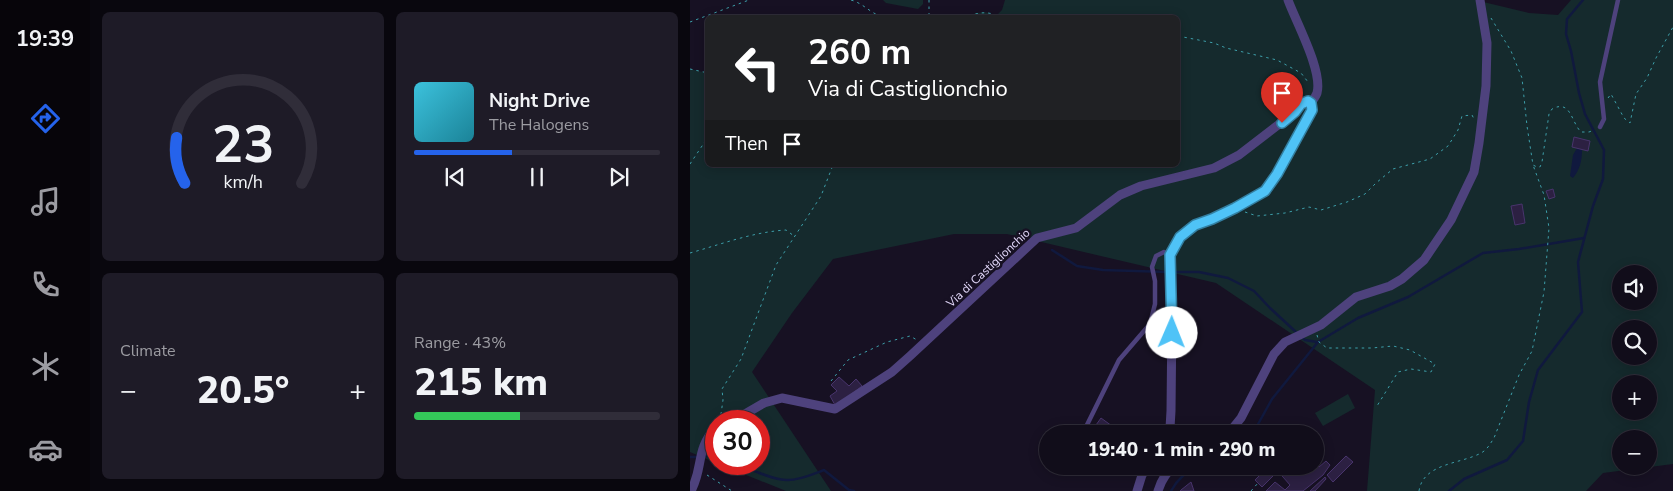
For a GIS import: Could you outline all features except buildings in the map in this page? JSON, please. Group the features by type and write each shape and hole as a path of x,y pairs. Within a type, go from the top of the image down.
{"street":[{"path":"1169,425 1172,314 1170,255 1180,237 1195,225 1235,208 1265,191 1277,174 1312,110 1311,103 1317,92 1316,70 1288,0"},
{"path":"1235,425 1241,418 1274,354 1285,342 1320,325 1356,297 1390,286 1402,278 1424,260 1451,220 1474,172 1486,86 1487,43 1480,0"},
{"name":"Via di Castiglionchio","path":"752,410 764,403 782,398 836,408 892,372 1037,238 1076,228 1120,195 1141,186 1214,168 1239,155 1295,112 1301,104 1308,101 1311,103"},
{"path":"692,491 697,480 702,448 705,441"},
{"path":"1137,491 1142,475"},
{"path":"1158,491 1160,482 1166,475"}],"lane":[{"path":"1600,127 1604,119 1600,82 1618,0"},
{"path":"1087,425 1119,360 1150,324 1155,304 1152,267 1156,256 1164,252 1170,255"}],"path":[{"path":"709,15 749,0"},
{"path":"851,0 875,15"},
{"path":"929,0 930,15"},
{"path":"970,15 986,12 994,15"},
{"path":"1419,491 1424,480 1431,472 1480,454 1488,448 1494,438 1519,375 1532,351 1544,292 1549,228 1544,195 1533,165 1522,78 1510,51 1490,15"},
{"path":"690,22 705,16"},
{"path":"1602,107 1611,94 1624,118 1630,123 1636,94 1647,78 1673,27"},
{"path":"1180,36 1214,43 1226,48 1277,60 1301,73 1317,92"},
{"path":"690,69 705,72"},
{"path":"1533,165 1540,167 1542,162 1549,114 1552,109 1563,106 1568,110 1581,132 1592,132"},
{"path":"1235,208 1257,216 1286,214 1309,207 1321,210 1347,202 1365,194 1393,169 1430,159 1448,146 1458,130 1462,116 1472,115 1475,121"},
{"path":"690,164 705,142"},
{"path":"722,410 722,389 741,359 776,265 821,196 832,167"},
{"path":"690,253 767,231 786,230 795,237"},
{"path":"1320,325 1317,334 1319,342 1327,348 1393,346 1410,350 1435,364 1431,372 1411,369 1398,372 1377,406"},
{"path":"831,381 848,360 887,342 910,336 924,344"},
{"path":"698,468 714,481 732,491"},
{"path":"1251,491 1258,483"}],"green space":[{"path":"883,0 923,0 923,4 918,9 886,3"},
{"path":"1005,0 1475,0 1529,13 1558,15 1571,0 1673,0 1673,464 1657,466 1657,430 1612,430 1612,472 1603,473 1586,491 1367,491 1375,390 1216,283 1007,234 954,234 833,259 792,313 752,372 831,491 786,491 746,475 770,475 770,410 705,410 705,458 690,452 690,69 705,73 705,167 1180,167 1180,15 997,15 1002,10"},
{"path":"984,12 992,15 970,15"},
{"path":"1348,394 1355,408 1324,425 1315,413"}],"water":[{"path":"1577,148 1582,150 1582,158 1573,178 1570,176 1573,155"}],"waterway":[{"path":"1449,491 1464,479 1507,460 1523,441 1529,402 1538,370 1582,312 1578,262 1593,206 1603,179 1604,150 1585,114 1566,34 1567,19 1583,0"},
{"path":"1258,425 1272,399 1318,342 1358,318 1408,297 1483,253 1584,238"},
{"path":"1052,250 1077,266 1103,270 1168,272"},
{"path":"1174,272 1199,272 1228,278 1254,291 1297,333"},
{"path":"1301,337 1305,340 1317,342"},
{"path":"690,457 698,457"},
{"path":"766,475 791,480 824,470 849,490 854,491"},
{"path":"1171,491 1184,475"}],"route":[{"path":"1172,333 1170,255 1180,237 1195,225 1235,208 1265,191 1277,174 1312,110 1311,103 1308,101 1301,104 1282,123"}]}
